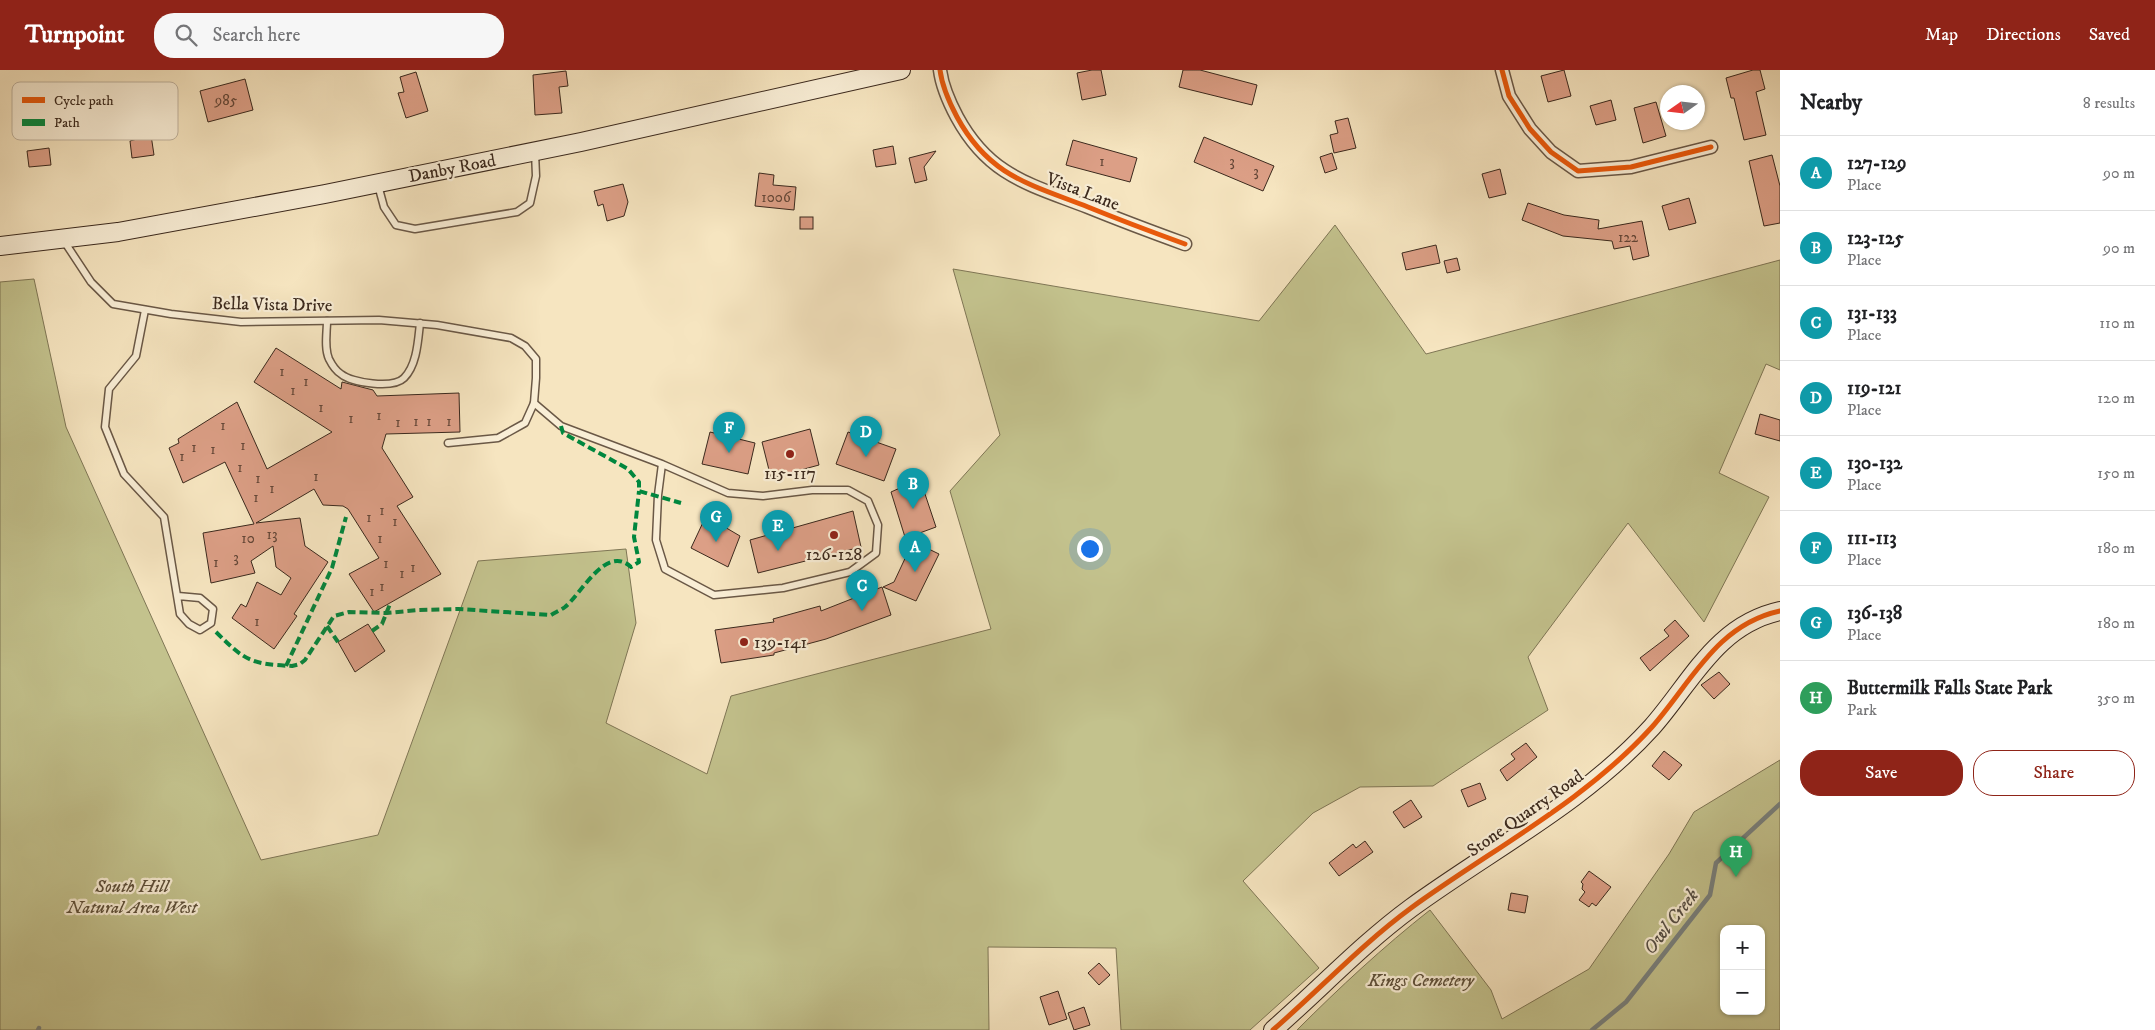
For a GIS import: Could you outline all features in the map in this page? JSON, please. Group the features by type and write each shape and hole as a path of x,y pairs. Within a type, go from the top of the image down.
{"main road":[{"name":"Danby Road","path":"0,246 118,232 377,184 535,152 900,70"},
{"name":"Stone Quarry Road","path":"1273,1030 1331,976 1410,909 1596,781 1627,754 1653,725 1691,674 1723,641 1750,621 1780,611"}],"street":[{"name":"Vista Lane","path":"940,70 950,105 962,125 983,154 1004,172 1030,186 1185,244"},
{"path":"1502,70 1509,96 1530,129 1551,152 1578,171 1631,167 1710,147"}],"lane":[{"path":"377,184 384,207 396,225 415,229 517,212 530,203 536,176 535,152"},
{"name":"Bella Vista Drive","path":"63,240 91,282 112,304 144,310 241,322 379,320 420,323 511,338 525,346 536,360 534,403"},
{"path":"144,310 136,356 109,390 104,427 124,474 164,517 180,614 189,624 200,630 211,623 213,609 200,598 178,596"},
{"path":"327,321 328,358 334,367 348,378 384,385 397,384 404,378 411,367 420,323"},
{"path":"448,443 498,438 525,423 534,403 562,426 662,464 728,493 763,496 812,490 848,490 868,501 878,526 876,552 850,572 783,588 714,595 665,569 656,540 658,495 662,464"}],"green space":[{"name":"South Hill Natural Area West","path":"1335,225 1426,354 1780,260 1780,370 1766,364 1719,473 1769,497 1704,622 1628,523 1528,657 1548,710 1433,786 1360,787 1313,813 1243,881 1319,968 1250,1030 1121,1030 1116,948 988,947 989,1030 0,1030 0,282 34,279 66,427 261,860 378,835 478,561 626,549 636,623 606,723 707,774 731,696 991,629 950,491 1000,435 953,269 1259,321"},
{"name":"Kings Cemetery","path":"1780,760 1780,1030 1297,1030 1395,938 1430,910 1491,990 1502,1019 1589,969 1669,854 1694,812"}],"building":[{"path":"1101,70 1106,95 1082,100 1077,73"},
{"path":"1183,70 1200,70 1257,85 1252,105 1179,87"},
{"path":"1564,70 1571,96 1548,102 1541,76"},
{"path":"1753,70 1760,70 1765,89 1756,92 1766,135 1744,140 1734,98 1731,98 1726,78"},
{"path":"566,71 568,86 559,87 562,113 535,115 533,75"},
{"path":"416,72 428,111 406,118 398,93 404,92 400,77"},
{"path":"245,79 253,110 208,122 200,91"},
{"path":"1611,100 1616,120 1596,125 1590,106"},
{"path":"1656,102 1660,116 1660,130 1664,130 1666,136 1643,143 1634,108"},
{"path":"1348,118 1356,148 1334,153 1330,135 1338,133 1335,121"},
{"path":"1204,137 1274,166 1263,191 1194,162"},
{"path":"152,140 154,155 132,158 130,141"},
{"path":"1073,140 1137,158 1130,182 1066,165"},
{"path":"893,146 896,164 876,167 873,150"},
{"path":"49,148 51,165 29,167 27,151"},
{"path":"936,151 924,167 927,180 915,183 909,158"},
{"path":"1332,153 1337,169 1325,173 1320,157"},
{"path":"1772,155 1780,186 1780,223 1764,226 1749,161"},
{"path":"1500,169 1506,194 1489,198 1482,174"},
{"path":"759,173 774,175 773,185 796,187 794,210 755,206"},
{"path":"623,184 628,202 624,216 607,221 603,204 598,206 594,191"},
{"path":"1689,198 1696,223 1669,230 1662,206"},
{"path":"1528,203 1564,215 1599,220 1598,229 1642,221 1649,256 1633,260 1630,246 1614,249 1612,241 1563,236 1522,220"},
{"path":"800,217 813,217 813,229 800,229"},
{"path":"1436,245 1440,263 1406,270 1402,253"},
{"path":"1457,258 1460,270 1447,273 1444,261"},
{"path":"276,348 341,389 342,382 373,390 377,396 459,393 460,432 386,434 382,448 413,497 397,506 441,574 374,612 349,574 379,558 348,509 343,506 323,505 314,489 256,523 300,518 305,546 328,562 294,614 297,616 274,649 232,618 241,604 246,607 257,582 281,595 291,578 276,567 273,546 251,561 255,573 211,583 203,533 254,524 225,462 183,483 169,448 179,443 178,439 237,402 267,469 332,432 254,382"},
{"path":"1760,414 1780,420 1780,441 1755,434"},
{"name":"115-117","path":"810,429 819,465 771,478 762,442"},
{"path":"710,432 755,443 748,474 702,464"},
{"path":"848,432 896,449 884,481 836,464"},
{"path":"920,479 936,527 906,538 939,554 916,601 883,587 894,582 909,550 891,492"},
{"path":"853,511 861,547 758,573 750,540"},
{"path":"706,516 740,536 728,567 691,548"},
{"path":"882,587 891,615 826,639 774,653 774,655 721,663 715,630 774,622 773,619 820,606 821,611"},
{"path":"1675,620 1689,636 1650,671 1640,658 1669,636 1664,630"},
{"path":"368,624 385,651 355,672 338,642"},
{"path":"1719,672 1730,684 1714,699 1701,685"},
{"path":"1526,743 1537,757 1507,781 1500,770 1515,759 1511,754"},
{"path":"1664,751 1682,765 1669,780 1652,766"},
{"path":"1480,783 1486,799 1468,807 1461,790"},
{"path":"1411,800 1422,817 1404,828 1393,812"},
{"path":"1365,841 1373,852 1339,876 1329,863 1353,844 1356,848"},
{"path":"1589,871 1611,887 1596,906 1592,903 1589,907 1579,900 1585,892 1582,889 1583,884 1581,882"},
{"path":"1511,893 1528,896 1525,913 1508,910"},
{"path":"1099,963 1110,975 1099,985 1088,973"},
{"path":"1058,991 1067,1019 1049,1025 1040,997"},
{"path":"1084,1007 1090,1025 1074,1030 1068,1013"}],"waterway":[{"name":"Owl Creek","path":"1592,1030 1626,1002 1710,895 1716,863 1780,804"}],"marked path":[{"path":"561,426 563,433 628,469 639,482 639,491 681,503"},
{"path":"216,632 234,649 250,659 267,664 292,666 300,664 305,660 334,616 349,612 387,613 458,609 551,615 565,607 595,573 604,566 613,562 622,562 631,567 639,562 634,537 639,491"},
{"path":"286,666 332,568 346,517"},
{"path":"372,631 382,624 390,604"},
{"path":"327,626 338,642"}],"cycle path":[{"path":"940,70 942,82 951,106 969,137 983,153 1012,176 1047,192 1185,244"},
{"path":"1502,70 1509,96 1530,129 1551,152 1578,171 1631,167 1711,147"},
{"path":"1273,1030 1358,952 1411,908 1536,824 1597,779 1652,727 1722,642 1738,629 1758,618 1780,611"}],"place":[{"name":"111-113","path":"729,453"},
{"name":"115-117","path":"790,454"},
{"name":"119-121","path":"866,457"},
{"name":"123-125","path":"913,509"},
{"name":"126-128","path":"834,535"},
{"name":"136-138","path":"716,542"},
{"name":"130-132","path":"778,551"},
{"name":"127-129","path":"915,572"},
{"name":"131-133","path":"862,611"},
{"name":"139-141","path":"744,642"},
{"name":"Buttermilk Falls State Park","path":"1736,877"}]}
